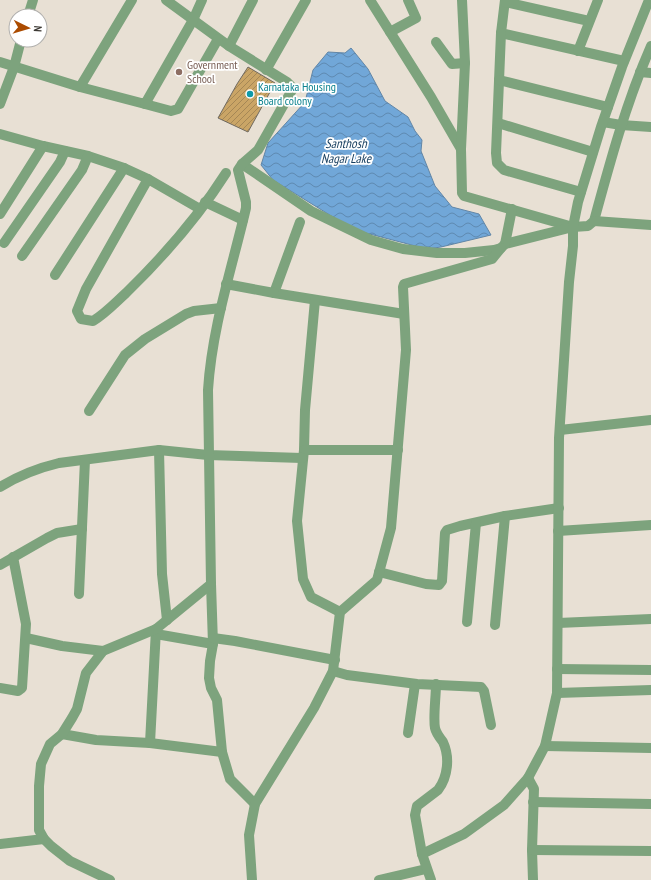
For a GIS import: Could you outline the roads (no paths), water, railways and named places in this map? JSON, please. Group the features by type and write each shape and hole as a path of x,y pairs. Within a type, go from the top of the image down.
{"street":[{"path":"80,87 132,0"},
{"path":"166,0 218,40 287,82 291,86 292,90 258,150 242,164 238,170 246,202 243,220 226,284 210,362 208,390 208,455 213,641 209,678 211,688 217,700 222,752 230,779 255,804"},
{"path":"145,104 202,0"},
{"path":"229,46 254,0"},
{"path":"266,70 306,0"},
{"path":"370,0 461,148"},
{"path":"390,32 416,18 408,0"},
{"path":"462,0 465,64 461,148 462,193 464,196 573,227"},
{"path":"578,51 598,0"},
{"path":"581,192 504,170 497,163 496,153 501,34 505,1 589,21"},
{"path":"422,854 464,834 504,805 528,778 545,746 557,693 560,430 573,246 573,227 581,192 608,107 624,61 649,5"},
{"path":"501,34 624,61"},
{"path":"0,62 80,87 171,111 178,109 218,40"},
{"path":"436,42 452,64 465,64"},
{"path":"594,222 621,125 651,46"},
{"path":"0,104 20,48"},
{"path":"640,72 651,73"},
{"path":"499,80 608,107"},
{"path":"603,122 651,127"},
{"path":"498,123 593,152"},
{"path":"0,134 88,156 124,168 203,205 243,220"},
{"path":"0,214 44,146"},
{"path":"4,243 60,162 65,151"},
{"path":"22,256 82,170 88,156"},
{"path":"242,164 311,211 371,240 403,249 437,253 465,253 494,250 503,246 573,227 588,226 594,222 651,225"},
{"path":"55,275 124,168"},
{"path":"148,179 86,289 77,311 81,319 93,321 106,313 140,280 176,241 213,193 226,173"},
{"path":"252,880 249,836 255,804 314,708 333,671 340,612 377,580 391,528 406,350 404,284 492,259 503,246 512,209"},
{"path":"274,293 300,222"},
{"path":"226,284 404,314"},
{"path":"315,300 297,521 303,580 311,597 340,612"},
{"path":"89,411 125,355 145,339 186,314 194,311 221,308"},
{"path":"560,430 651,420"},
{"path":"0,487 10,481 46,466 159,450 208,455 303,454 398,450"},
{"path":"159,450 162,574 167,620"},
{"path":"79,594 85,460"},
{"path":"379,572 426,584 439,585 442,581 446,531 476,522 505,516 559,508"},
{"path":"495,625 505,516"},
{"path":"466,622 476,522"},
{"path":"558,531 651,525"},
{"path":"0,565 47,538 57,534 82,529"},
{"path":"0,688 18,691 22,690 26,624 13,557"},
{"path":"26,638 62,646 103,651 156,631 167,620 211,584"},
{"path":"558,623 651,619"},
{"path":"156,631 213,641 235,641 335,660"},
{"path":"150,743 156,631"},
{"path":"103,651 86,673 77,709 62,734 50,744 41,764 39,786 39,830 44,839 70,861 110,880"},
{"path":"557,669 651,670"},
{"path":"333,671 347,675 415,684 436,684 482,688 491,725"},
{"path":"408,733 415,684"},
{"path":"431,880 422,854 415,815 417,806 441,786 447,766 443,743 435,728 436,684"},
{"path":"557,693 651,690"},
{"path":"62,734 96,740 150,743 222,752"},
{"path":"545,746 651,748"},
{"path":"528,778 534,789 532,850 533,880"},
{"path":"533,802 651,804"},
{"path":"0,844 44,839"},
{"path":"532,850 651,850"},
{"path":"379,880 426,868"}],"water":[{"name":"Santhosh Nagar Lake","path":"351,48 368,69 385,101 408,117 415,131 422,140 421,151 435,186 452,207 479,214 491,235 427,249 362,232 346,225 273,180 261,165 268,143 305,102 313,70 328,52 345,53"}],"place":[{"name":"Government School","path":"179,72"},
{"name":"Karnataka Housing Board colony","path":"250,94"}]}
